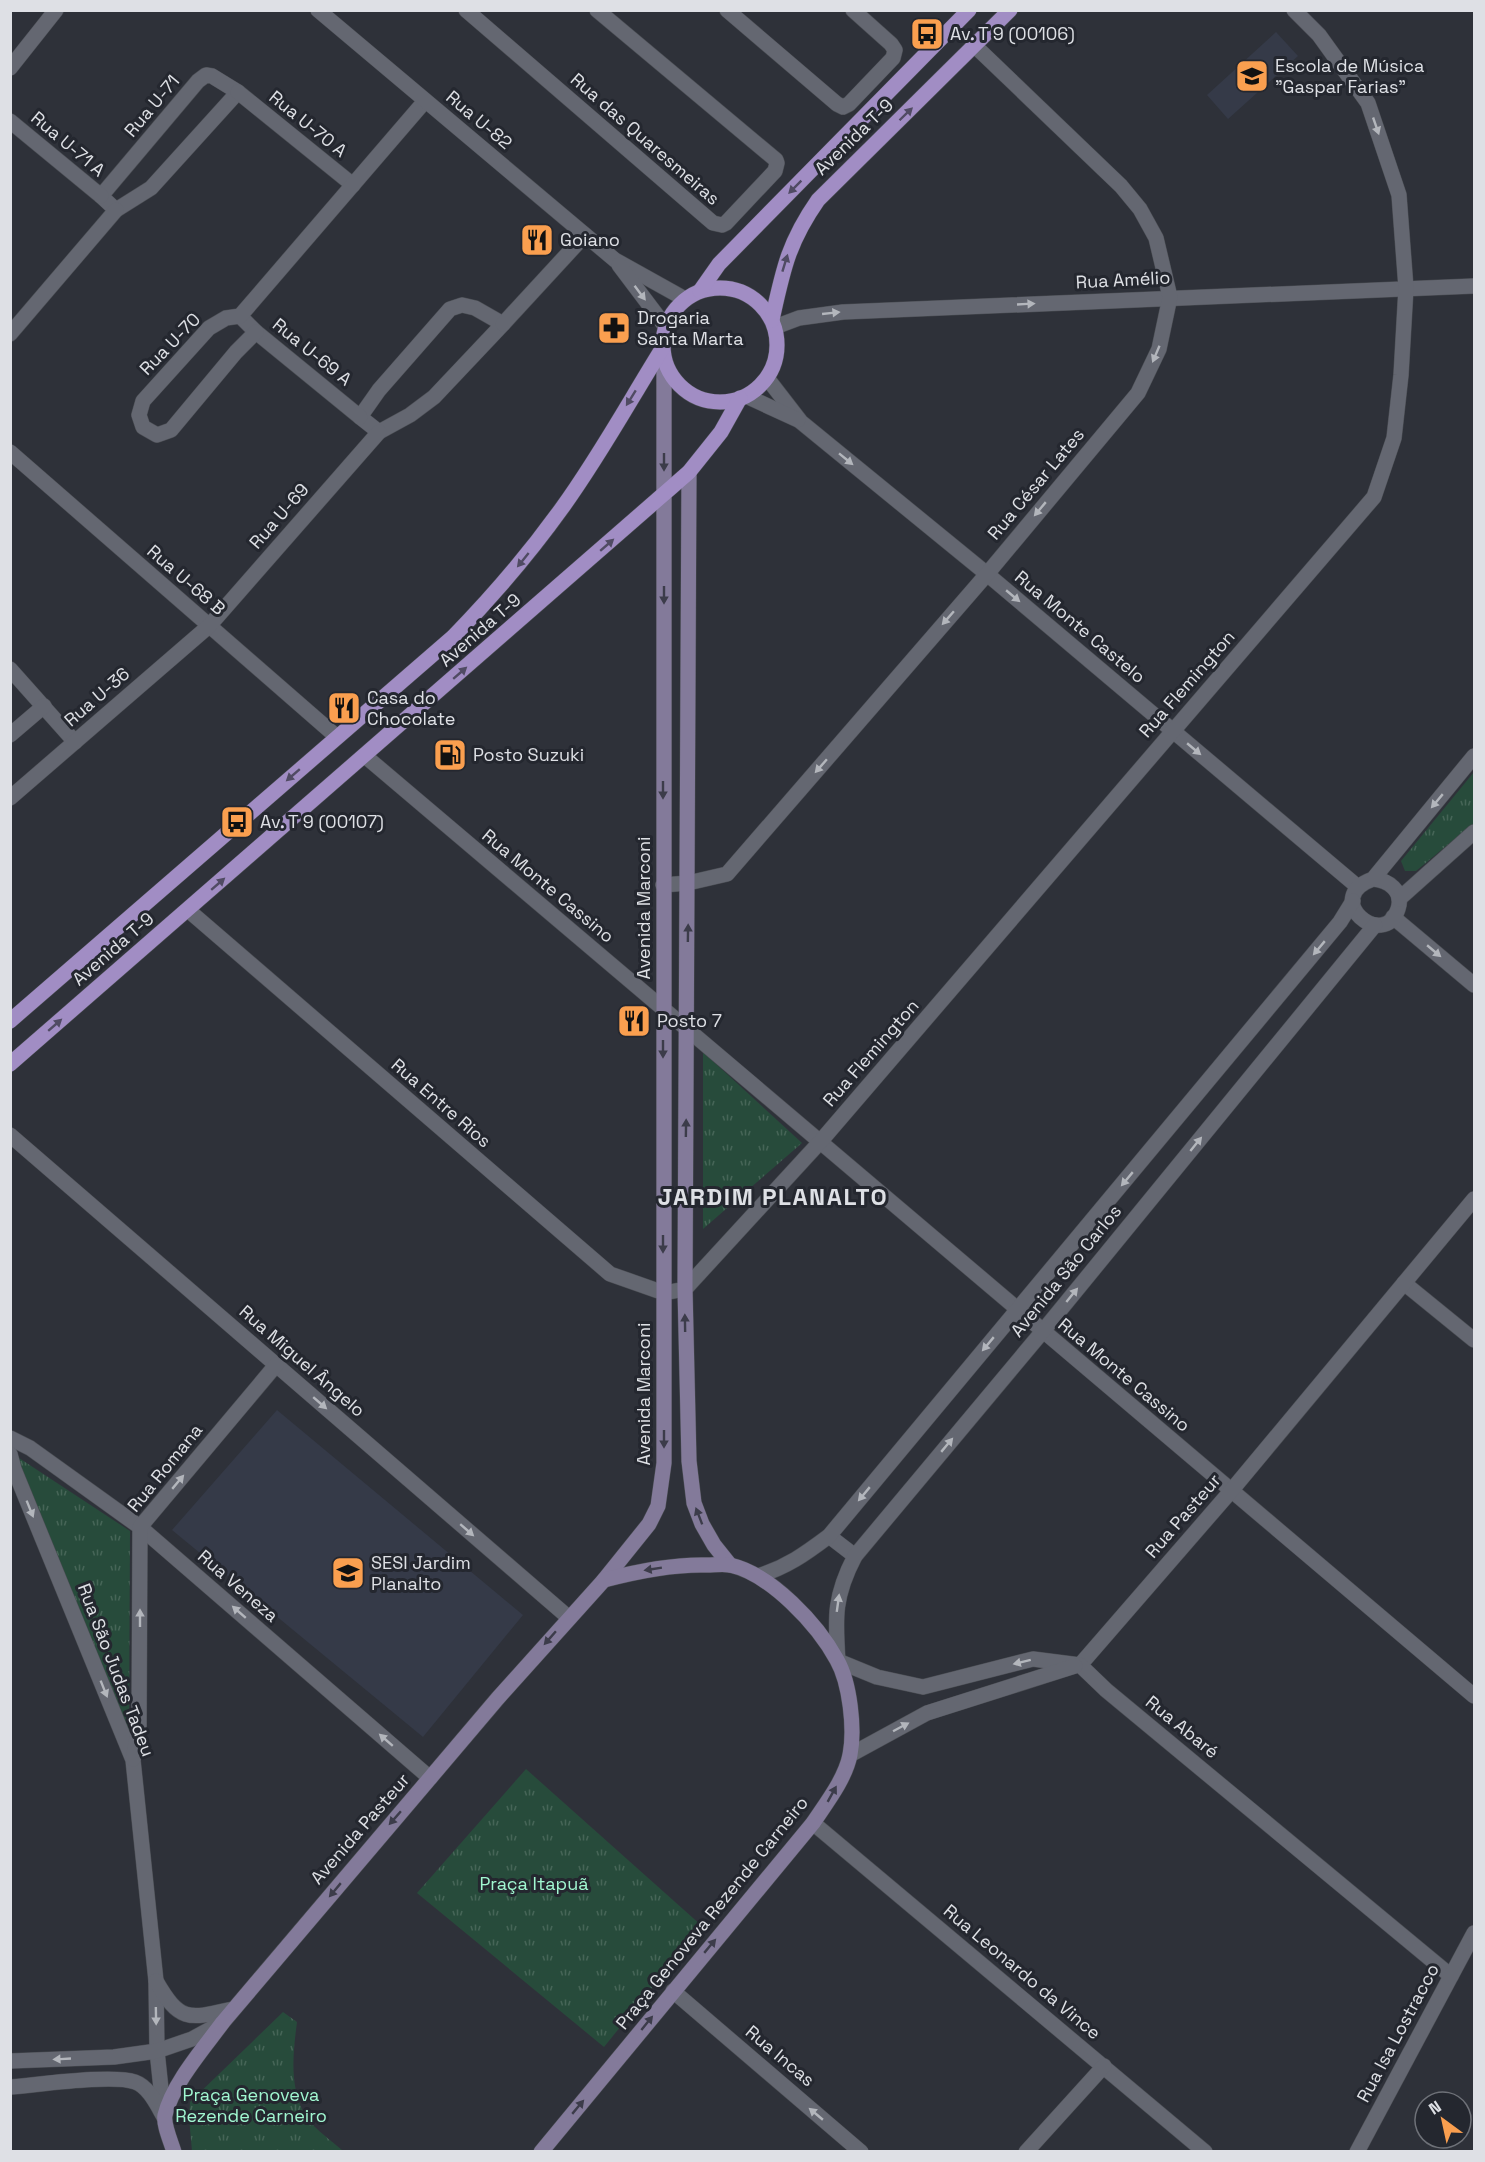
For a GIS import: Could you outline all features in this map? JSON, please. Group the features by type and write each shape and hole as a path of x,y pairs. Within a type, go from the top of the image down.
{"main road":[{"name":"Avenida T-9","path":"700,291 719,264 969,10"},
{"name":"Avenida T-9","path":"773,324 784,265 803,221 818,200 1010,10"},
{"path":"721,288 742,292 754,298 764,308 773,324 777,340 777,354 767,378 743,397 725,402 709,402 694,397 681,388 671,376 663,355 665,326 676,307 700,291 721,288"},
{"name":"Avenida T-9","path":"10,1021 453,637 524,560 564,506 663,355"},
{"name":"Avenida Marconi","path":"604,1580 650,1524 658,1506 664,1463 665,494 663,355"},
{"name":"Avenida T-9","path":"10,1064 690,472 721,432 743,397"},
{"path":"690,472 685,1289 689,1461 694,1503 702,1524 714,1545 730,1565"},
{"path":"664,1463 689,1461"},
{"name":"Praça Genoveva Rezende Carneiro","path":"541,2151 813,1823 830,1798 850,1755 850,1706 838,1661 803,1614 758,1576 730,1565 683,1564 604,1580"},
{"name":"Avenida Pasteur","path":"164,2117 190,2067 228,2016 568,1617 604,1580"},
{"name":"Rua São Judas Tadeu","path":"164,2117 174,2151"}],"street":[{"path":"10,68 56,10"},
{"name":"Rua U-82","path":"318,10 615,260 685,299"},
{"name":"Rua das Quaresmeiras","path":"466,10 713,223 722,225 726,223 774,171 776,160 597,10"},
{"path":"727,10 837,104 843,106 849,104 893,58 896,50 853,10"},
{"name":"Rua Flemington","path":"685,1289 820,1142 1374,497 1394,438 1401,375 1406,288 1400,195 1368,103 1319,35 1294,10"},
{"name":"Rua César Lates","path":"663,885 688,883 727,874 987,574 1138,393 1159,349 1170,297 1156,238 1140,209 1121,186 975,46"},
{"name":"Rua U-71","path":"101,196 198,81 206,75 212,76 238,93"},
{"path":"10,334 116,210 151,188 238,93"},
{"name":"Rua U-70 A","path":"238,93 353,185"},
{"name":"Rua U-70","path":"256,332 236,352 171,430 156,435 143,427 139,415 143,401 209,328 226,318 240,316 425,100"},
{"name":"Rua U-71 A","path":"10,121 101,196"},
{"path":"101,196 116,210"},
{"name":"Rua U-69","path":"209,626 379,432 410,415 434,397 585,235"},
{"name":"Rua U-82","path":"615,260 665,326"},
{"name":"Rua Amélio","path":"773,324 843,312 1474,286"},
{"path":"379,432 360,417 380,390 450,309 462,305 475,308 503,324"},
{"name":"Rua U-69 A","path":"240,316 256,332 360,417"},
{"name":"Rua Monte Castelo","path":"767,378 801,422 987,574 1173,731 1355,894"},
{"name":"Rua Monte Castelo","path":"743,397 801,422"},
{"name":"Rua U-68 B","path":"10,452 337,737"},
{"name":"Rua U-36","path":"10,798 209,626"},
{"path":"10,669 75,742"},
{"name":"Rua U-36","path":"10,735 44,706"},
{"name":"Rua Monte Cassino","path":"365,756 1474,1696"},
{"path":"1373,879 1390,883 1399,899 1398,908 1393,917 1385,923 1376,925 1364,922 1355,913 1355,894 1373,879 1474,756"},
{"path":"1399,899 1474,832"},
{"name":"Avenida São Carlos","path":"758,1576 780,1569 802,1557 829,1536 1340,922 1355,894"},
{"name":"Rua Entre Rios","path":"188,910 610,1274 664,1293"},
{"path":"1393,917 1474,985"},
{"name":"Avenida São Carlos","path":"838,1661 837,1599 843,1579 855,1556 1376,925"},
{"name":"Rua Miguel Ângelo","path":"10,1135 568,1617"},
{"name":"Rua Pasteur","path":"1080,1665 1231,1491 1474,1199"},
{"path":"1404,1283 1474,1340"},
{"path":"664,1293 685,1289"},
{"name":"Rua Romana","path":"133,1760 139,1726 141,1527 276,1365"},
{"name":"Rua Veneza","path":"10,1438 30,1448 141,1527 430,1778"},
{"name":"Rua São Judas Tadeu","path":"10,1454 14,1469 133,1760 156,1981 157,2051 164,2117"},
{"path":"829,1536 855,1556"},
{"path":"838,1661 877,1677 923,1688 1033,1659 1080,1665"},
{"path":"850,1755 927,1713 1080,1665"},
{"name":"Rua Abaré","path":"1080,1665 1106,1690 1451,1976"},
{"path":"923,1688 927,1713"},
{"name":"Rua Leonardo da Vince","path":"813,1823 1205,2151"},
{"name":"Rua Isa Lostracco","path":"1357,2151 1474,1933"},
{"path":"156,1981 165,1997 185,2016 228,2016"},
{"name":"Rua Incas","path":"673,1991 861,2151"},
{"path":"10,2061 114,2057 157,2051 192,2039 228,2016"},
{"path":"1026,2151 1104,2066"},
{"path":"10,2087 112,2079 135,2082 148,2091 164,2117"}],"shaded area":[{"name":"Escola de Música \"Gaspar Farias\"","path":"1276,32 1298,56 1228,119 1207,95"},
{"name":"SESI Jardim Planalto","path":"277,1410 523,1615 423,1737 172,1530"}],"green space":[{"path":"1474,772 1474,823 1416,871 1405,871 1401,861"},
{"path":"703,1052 802,1143 703,1229"},
{"path":"16,1456 130,1531 129,1740"},
{"name":"Praça Itapuã","path":"526,1769 702,1926 604,2047 417,1893"},
{"name":"Praça Genoveva Rezende Carneiro","path":"283,2012 297,2022 294,2081 300,2104 312,2124 343,2151 192,2151 190,2102"}],"place":[{"name":"Av. T 9 (00106)","path":"927,34"},
{"name":"Escola de Música \"Gaspar Farias\"","path":"1252,76"},
{"name":"Goiano","path":"537,240"},
{"name":"Drogaria Santa Marta","path":"614,328"},
{"name":"Casa do Chocolate","path":"344,708"},
{"name":"Posto Suzuki","path":"450,755"},
{"name":"Av. T 9 (00107)","path":"237,822"},
{"name":"Posto 7","path":"634,1021"},
{"name":"SESI Jardim Planalto","path":"348,1573"}],"district":[{"name":"JARDIM PLANALTO","path":"773,1197"}]}
